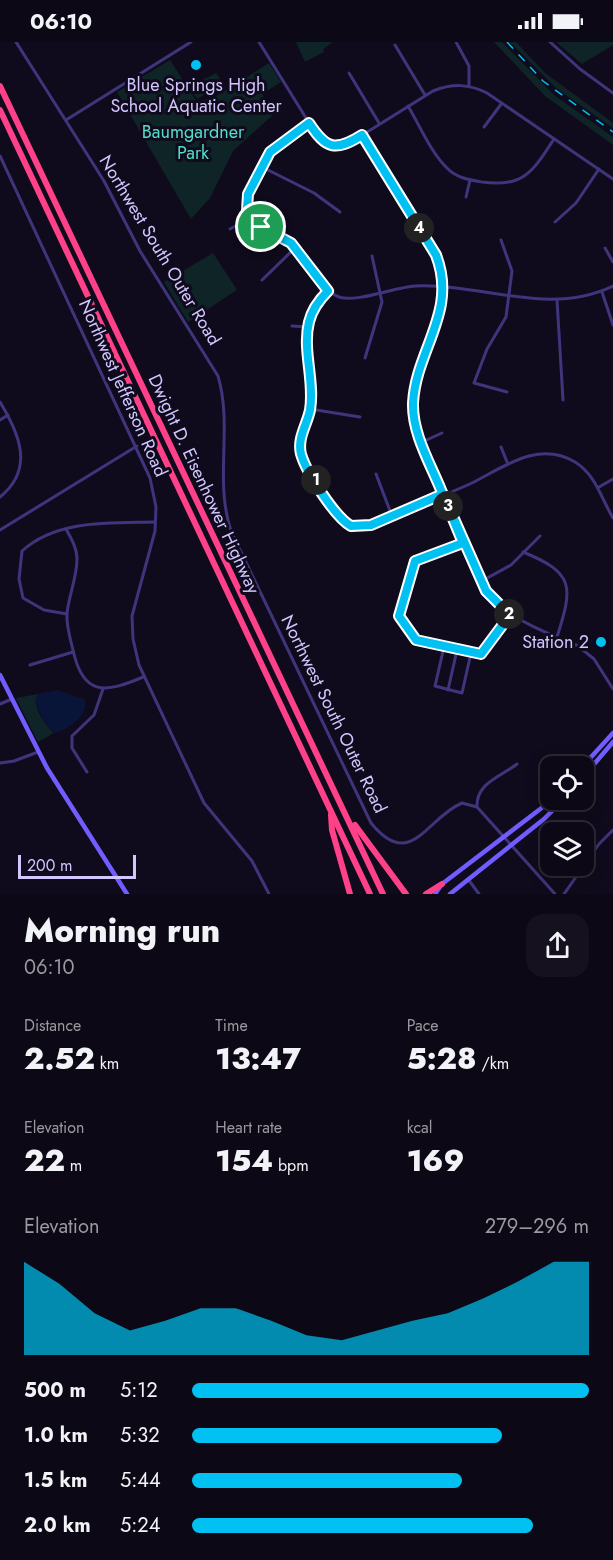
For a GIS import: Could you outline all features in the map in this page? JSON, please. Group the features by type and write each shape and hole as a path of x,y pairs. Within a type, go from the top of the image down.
{"highway":[{"name":"Dwight D. Eisenhower Highway","path":"0,86 279,679 383,894"},
{"name":"Dwight D. Eisenhower Highway","path":"0,110 370,894"},
{"path":"340,801 361,835 406,894"},
{"path":"331,811 332,830 350,894"},
{"path":"426,894 442,884"}],"main road":[{"path":"0,675 38,752 127,894"},
{"path":"592,756 613,733"},
{"path":"594,764 613,742"},
{"path":"435,894 442,884 540,810"},
{"path":"450,894 551,810"}],"street":[{"name":"Northwest South Outer Road","path":"16,42 104,181 140,250 218,376 223,398 222,487 229,525 364,812 383,837 394,842 410,843 424,835 451,807 462,803 477,807"},
{"path":"66,120 191,42"},
{"path":"456,42 470,66 469,86"},
{"path":"550,42 580,69 612,91"},
{"path":"260,43 309,123 320,139 329,145 342,146 408,106 448,86 469,86 487,93 613,179"},
{"path":"395,45 426,96"},
{"path":"349,74 380,124"},
{"path":"484,127 502,103"},
{"path":"408,106 445,165 456,175 470,180 496,184 517,181 535,168 554,139"},
{"path":"309,123 276,146 262,167 247,201 250,218 295,248 328,291 346,299 402,287 444,285 510,296 557,300 602,292 613,286"},
{"path":"362,135 436,255 444,285 442,305 416,383 413,401 414,421 480,582 493,601 510,615 587,653 613,688"},
{"name":"Northwest Jefferson Road","path":"0,156 137,446 152,486 155,522 152,544 138,586 132,616 135,652 143,677 204,803 252,861 269,894"},
{"path":"262,167 314,193 340,212"},
{"path":"555,222 576,203 599,169"},
{"path":"466,197 470,180"},
{"path":"230,229 250,218"},
{"path":"501,240 512,271 510,296 503,323 486,349 474,384 507,392"},
{"path":"262,280 295,248"},
{"path":"605,248 613,262"},
{"path":"365,358 381,308 381,291 372,256"},
{"path":"328,291 315,305 308,327 310,409 300,440 301,455 338,515 347,524 358,527 392,516 473,482 507,462 542,454 563,457 581,467 598,488 613,518"},
{"path":"602,292 613,325"},
{"path":"557,300 563,400"},
{"path":"292,326 308,327"},
{"path":"0,402 18,432 21,456 13,482 0,496"},
{"path":"310,409 360,417"},
{"path":"0,420 8,415"},
{"path":"421,442 442,433"},
{"path":"0,530 137,446"},
{"path":"501,447 507,462"},
{"path":"376,474 392,516"},
{"path":"598,488 613,480"},
{"path":"67,614 44,610 23,598 19,579 22,551 33,542 77,525 155,522"},
{"path":"66,529 76,551 77,560 67,614 73,652 81,676 89,684 103,689 121,687 143,677"},
{"path":"480,582 510,565 540,536"},
{"path":"463,543 415,561 399,613 416,640 471,653 485,652 510,615"},
{"path":"523,552 552,564 566,585 567,605 557,637"},
{"path":"444,647 435,686 448,690 462,693 471,653"},
{"path":"448,690 457,650"},
{"path":"30,665 73,652"},
{"path":"87,772 72,748 72,736 94,716 103,689"},
{"path":"0,704 12,699"},
{"path":"0,763 14,761 38,752"},
{"path":"517,764 481,788 476,796 477,807 555,894"},
{"path":"564,894 601,842 613,830"},
{"path":"467,878 479,894"}],"green space":[{"path":"296,42 333,42 323,49 324,52 305,62"},
{"path":"494,42 502,42 554,95 613,137 613,145 545,96"},
{"path":"510,42 516,42 545,73 613,123 613,128 556,88"},
{"path":"556,42 613,42 613,45 582,64"},
{"name":"Baumgardner Park","path":"170,60 197,102 215,97 269,63 281,82 262,94 274,114 233,151 210,198 191,219 117,92"},
{"path":"216,73 223,84 197,99 189,87"},
{"path":"213,253 237,290 188,322 164,282"},
{"path":"38,694 36,704 38,710 54,733 38,742 16,698"}],"water":[{"path":"57,690 84,699 85,705 77,720 66,729 54,733 43,720 35,701 38,694"}],"railway":[{"path":"507,42 543,81 613,132"}],"place":[{"name":"Blue Springs High School Aquatic Center","path":"196,65"},
{"name":"Station 2","path":"601,642"}],"route":[{"path":"261,227 250,218 247,210 248,194 270,152 283,140 309,123 324,143 336,147 348,144 362,135 436,255 444,285 444,296 416,383 413,411 421,442 463,543 415,561 399,616 416,640 478,654 485,652 510,615 493,601 476,574 443,494 371,525 351,526 338,515 304,461 301,455 300,440 310,409 309,319 315,305 328,291 291,243 261,227"}]}
